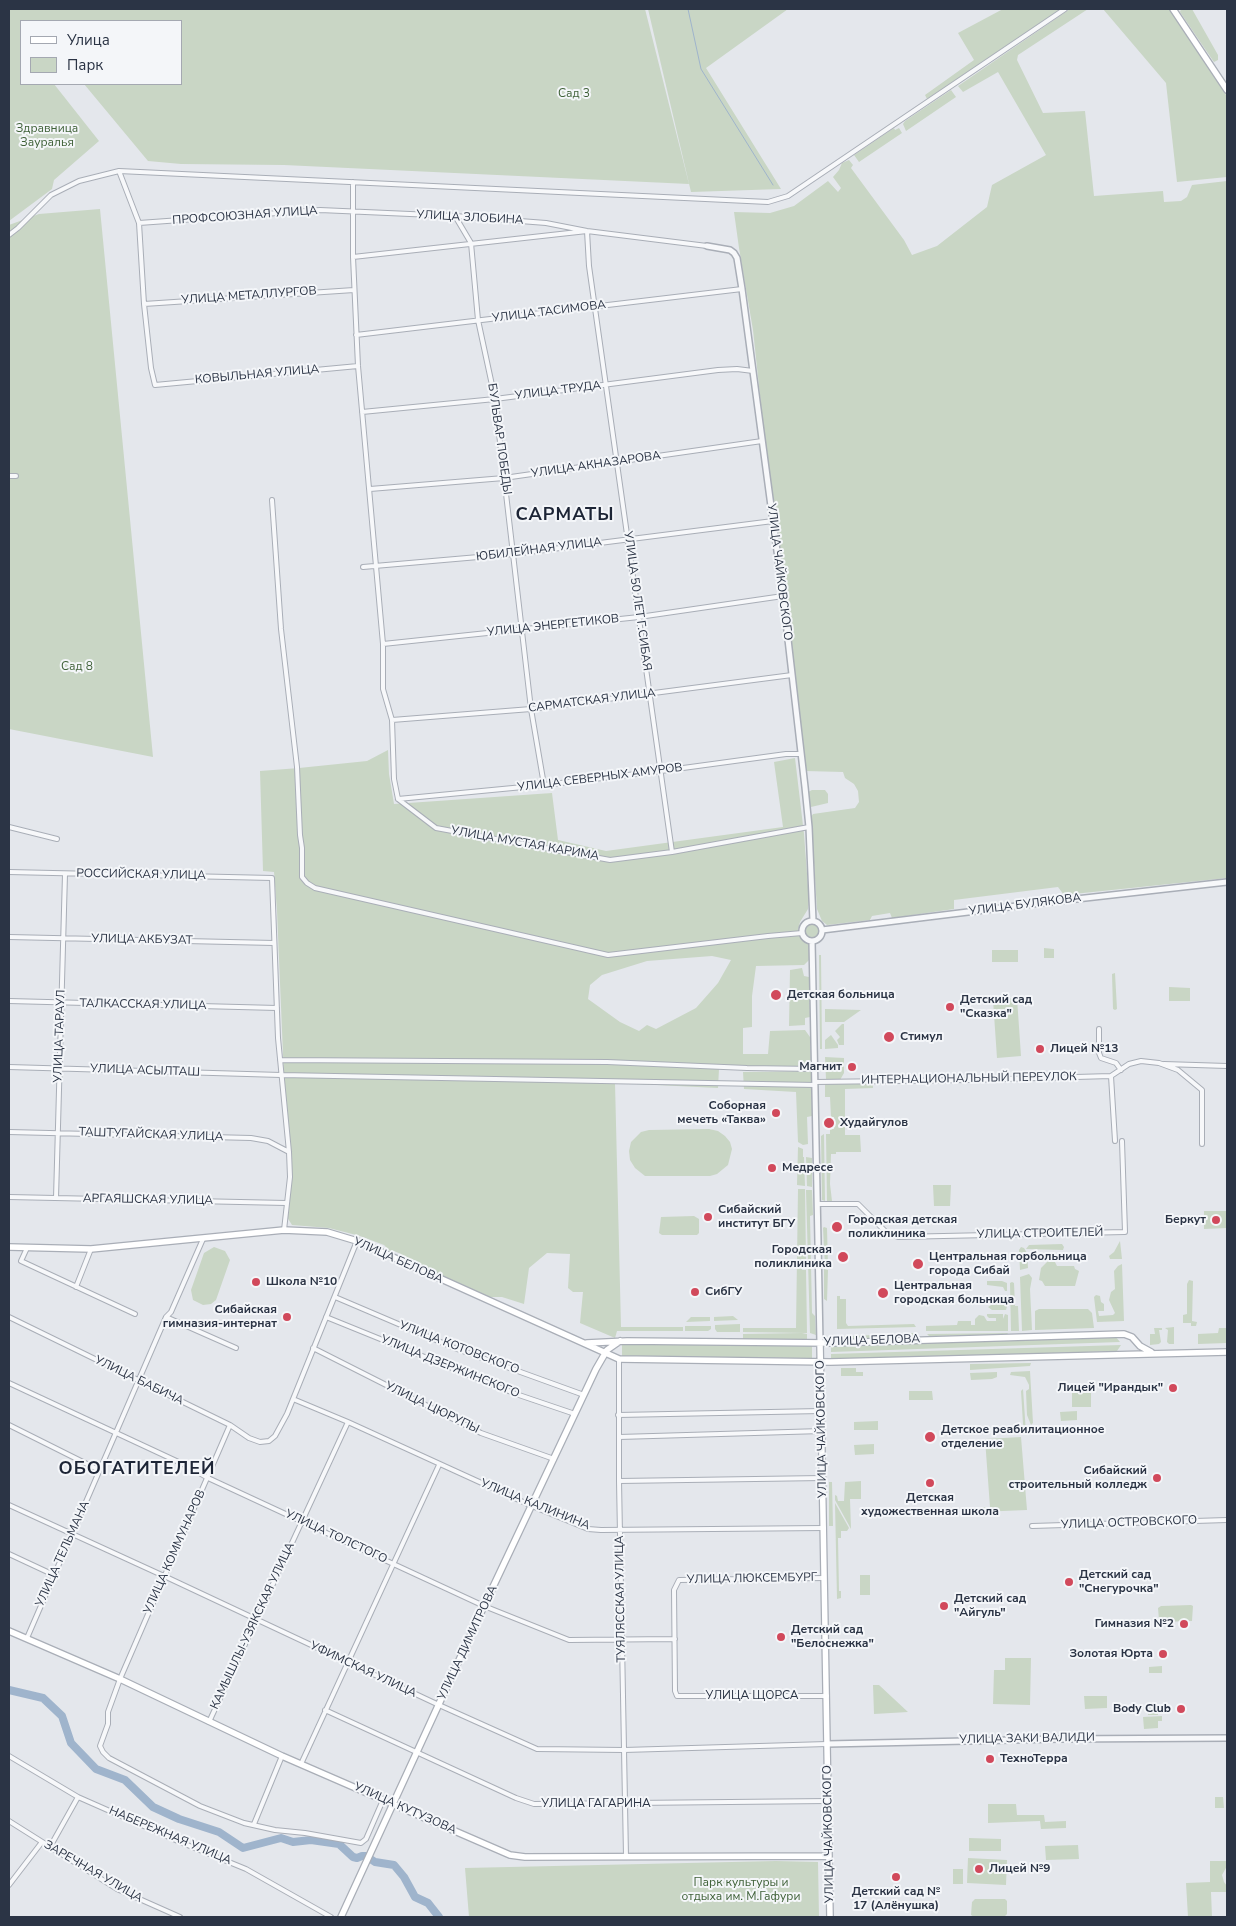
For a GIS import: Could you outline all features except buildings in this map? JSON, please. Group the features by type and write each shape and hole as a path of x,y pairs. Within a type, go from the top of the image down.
{"main road":[{"path":"1173,9 1227,90"},
{"path":"1220,77 1227,84"},
{"name":"УЛИЦА БЕЛОВА","path":"9,1247 91,1249 284,1230 326,1232 357,1242 619,1359 820,1361 1227,1352"},
{"name":"УЛИЦА БЕЛОВА","path":"582,1343 820,1343 1127,1334 1146,1349 1155,1353"},
{"path":"1135,1340 1136,1348 1142,1353"},
{"name":"УЛИЦА ДИМИТРОВА","path":"341,1917 484,1606 596,1369 605,1354 617,1343"},
{"name":"ТУЯЛЯССКАЯ УЛИЦА","path":"617,1343 615,1354 619,1359"},
{"name":"УЛИЦА ЧАЙКОВСКОГО","path":"820,1343 830,1917"},
{"path":"1131,1354 1136,1348"},
{"path":"596,1369 604,1362 619,1359"},
{"name":"УЛИЦА КУТУЗОВА","path":"9,1631 120,1679 282,1756 510,1855 525,1857 829,1856"}],"street":[{"path":"9,235 51,195 79,181 120,171 749,202 778,200 788,196 1065,9"},
{"path":"120,171 139,223 144,304"},
{"path":"353,182 353,256 358,366 382,644 383,689 392,720 394,779 398,800"},
{"name":"ПРОФСОЮЗНАЯ УЛИЦА","path":"139,223 320,210 352,212"},
{"name":"УЛИЦА ЗЛОБИНА","path":"352,212 546,222 587,231 707,246"},
{"name":"БУЛЬВАР ПОБЕДЫ","path":"455,216 471,243 478,320 495,399 531,709 544,785"},
{"name":"УЛИЦА ЗЛОБИНА","path":"353,256 587,231"},
{"name":"УЛИЦА 50 ЛЕТ Г.СИБАЯ","path":"587,231 595,306 672,852"},
{"name":"УЛИЦА ЧАЙКОВСКОГО","path":"707,246 730,250 734,253 737,258 742,288 792,675 809,827 813,921"},
{"name":"УЛИЦА ТАСИМОВА","path":"356,335 742,288"},
{"name":"УЛИЦА МЕТАЛЛУРГОВ","path":"144,304 354,290"},
{"name":"КОВЫЛЬНАЯ УЛИЦА","path":"144,304 151,368 155,384 358,366"},
{"name":"УЛИЦА ТРУДА","path":"362,412 495,399 718,370 737,369 753,371"},
{"name":"УЛИЦА АКНАЗАРОВА","path":"370,489 504,478 762,441"},
{"path":"9,476 16,476"},
{"path":"272,500 282,636 297,767 302,877 307,883 315,888 608,955 802,933"},
{"name":"ЮБИЛЕЙНАЯ УЛИЦА","path":"363,567 513,554 773,521"},
{"name":"УЛИЦА ЭНЕРГЕТИКОВ","path":"382,644 639,617 783,596"},
{"name":"САРМАТСКАЯ УЛИЦА","path":"392,720 531,709 792,675"},
{"name":"УЛИЦА СЕВЕРНЫХ АМУРОВ","path":"398,800 544,785 786,754 800,754"},
{"name":"УЛИЦА МУСТАЯ КАРИМА","path":"398,800 436,828 610,860 672,852 809,827"},
{"path":"9,827 57,839"},
{"name":"РОССИЙСКАЯ УЛИЦА","path":"9,872 272,878 274,944"},
{"name":"УЛИЦА ТАРАУЛ","path":"56,1198 65,874"},
{"name":"УЛИЦА БУЛЯКОВА","path":"822,930 1041,902 1227,882"},
{"path":"813,921 819,924 822,930 818,939 812,941 804,937 802,933 804,924 813,921"},
{"name":"УЛИЦА АКБУЗАТ","path":"9,937 274,944"},
{"name":"УЛИЦА ЧАЙКОВСКОГО","path":"812,941 820,1343"},
{"path":"274,944 281,1075 290,1177 284,1230"},
{"name":"ТАЛКАССКАЯ УЛИЦА","path":"9,1001 277,1008"},
{"path":"1099,1029 1100,1058 1116,1063 1120,1070"},
{"path":"280,1060 607,1062 815,1069"},
{"path":"1115,1141 1112,1076 1120,1070 1129,1064 1141,1061 1227,1066"},
{"path":"1159,1063 1178,1070 1202,1090 1202,1144"},
{"name":"УЛИЦА АСЫЛТАШ","path":"9,1067 281,1075 815,1083"},
{"name":"ИНТЕРНАЦИОНАЛЬНЫЙ ПЕРЕУЛОК","path":"815,1083 1112,1076"},
{"name":"ТАШТУГАЙСКАЯ УЛИЦА","path":"9,1132 251,1138 268,1141 289,1152"},
{"name":"УЛИЦА СТРОИТЕЛЕЙ","path":"817,1204 858,1204 886,1232 898,1237 1125,1232 1122,1141"},
{"name":"АРГАЯШСКАЯ УЛИЦА","path":"9,1197 286,1203"},
{"path":"138,1380 166,1317 171,1312 203,1239"},
{"path":"293,1398 357,1242"},
{"path":"28,1248 21,1261 135,1314"},
{"path":"76,1287 91,1249"},
{"name":"УЛИЦА КОТОВСКОГО","path":"335,1298 457,1349 584,1395"},
{"name":"УЛИЦА БАБИЧА","path":"9,1317 230,1425 249,1438 260,1442 269,1442 278,1431 293,1398"},
{"path":"166,1317 236,1348"},
{"name":"УЛИЦА ДЗЕРЖИНСКОГО","path":"326,1317 516,1394 575,1414"},
{"name":"УЛИЦА ЦЮРУПЫ","path":"313,1348 481,1432 554,1460"},
{"name":"ТУЯЛЯССКАЯ УЛИЦА","path":"619,1359 618,1415 626,1856"},
{"name":"УЛИЦА ТЕЛЬМАНА","path":"26,1638 138,1380"},
{"name":"УЛИЦА ТОЛСТОГО","path":"9,1383 484,1606 568,1640 622,1641 675,1639"},
{"name":"УЛИЦА КАЛИНИНА","path":"293,1398 439,1465 588,1529 824,1528"},
{"path":"618,1415 821,1411"},
{"name":"КАМЫШЛЫ-УЗЯКСКАЯ УЛИЦА","path":"209,1722 348,1422"},
{"path":"9,1425 99,1470"},
{"name":"УЛИЦА КОММУНАРОВ","path":"230,1425 120,1679 108,1712 108,1724 100,1746 109,1758 200,1806 222,1816 254,1824"},
{"path":"619,1437 822,1431"},
{"path":"301,1764 439,1465"},
{"path":"619,1482 823,1478"},
{"name":"УФИМСКАЯ УЛИЦА","path":"9,1505 537,1749 624,1750 827,1744"},
{"name":"УЛИЦА ОСТРОВСКОГО","path":"1032,1526 1227,1520"},
{"path":"9,1554 54,1575"},
{"name":"УЛИЦА ЛЮКСЕМБУРГ","path":"675,1639 674,1590 679,1580 824,1578"},
{"name":"УЛИЦА ЩОРСА","path":"675,1639 675,1691 677,1696 827,1696"},
{"name":"УЛИЦА ГАГАРИНА","path":"325,1710 516,1798 534,1804 828,1801"},
{"name":"УЛИЦА ЗАКИ ВАЛИДИ","path":"827,1744 1039,1739 1227,1738"},
{"name":"НАБЕРЕЖНАЯ УЛИЦА","path":"9,1756 78,1797 246,1869 331,1917"},
{"path":"282,1756 254,1824 275,1830 361,1843 366,1838 383,1800"},
{"path":"50,1847 78,1797"},
{"name":"ЗАРЕЧНАЯ УЛИЦА","path":"9,1821 117,1889 180,1917"},
{"path":"9,1885 10,1880 42,1842"}],"green space":[{"name":"Сад 3","path":"9,9 645,9 689,184 284,165 181,164 148,161 85,85 182,85 182,20 20,20 20,85 55,85 99,141 54,180 52,189 9,221"},
{"path":"648,9 788,9 706,68 781,189 691,192"},
{"path":"1003,9 1061,9 927,99 925,95 974,60 958,33"},
{"path":"1070,9 1088,9 1018,55 1017,60 1043,113 1085,111 1094,196 1163,191 1164,202 1181,201 1187,197 1192,185 1227,181 1227,878 1064,895 1058,887 954,900 954,909 892,918 890,913 872,916 870,920 827,925 822,921 817,909 811,817 813,814 855,808 859,802 858,791 854,784 845,778 843,772 805,771 785,588 764,433 753,330 734,212 770,213 794,206 828,181 838,192 841,188 833,177 842,163 849,160 853,165 851,168 904,240 912,255 937,246 987,207 992,185 1046,155 998,72 963,92 958,86"},
{"path":"1103,9 1170,9 1222,86 1226,95 1227,177 1177,182 1166,83"},
{"path":"1181,9 1192,9 1218,55 1218,60 1214,62 1180,12"},
{"path":"951,90 956,97 906,131 903,124 905,121"},
{"path":"894,128 895,130 899,128 902,133 859,162 854,155"},
{"name":"Сад 8","path":"100,209 153,757 9,729 9,225 39,214"},
{"path":"388,750 389,774 394,804 552,793 558,840 606,851 783,827 774,762 795,758 809,900 808,909 800,922 798,930 799,936 808,942 809,960 804,965 756,966 752,996 752,1027 743,1028 743,1054 768,1054 770,1031 805,1030 810,1037 811,1068 719,1069 718,1088 615,1083 621,1327 683,1327 683,1331 617,1331 615,1338 580,1323 583,1292 573,1292 568,1288 570,1254 547,1253 529,1268 524,1304 502,1297 488,1297 401,1258 401,1254 394,1251 391,1252 384,1245 360,1236 329,1228 292,1225 287,1217 288,1174 277,911 274,872 263,871 260,771 367,761","holes":["712,956 731,960 718,983 696,1008 656,1029 647,1025 639,1031 620,1022 588,999 590,985 602,975 647,961"]},
{"path":"812,790 825,790 828,794 828,803 809,806 808,792"},
{"path":"809,924 815,924 819,931 815,938 809,938 805,934 805,928"},
{"path":"1044,948 1054,949 1054,958 1044,958"},
{"path":"992,950 1018,950 1018,962 992,962"},
{"path":"819,955 821,955 822,1049 820,1049"},
{"path":"802,968 804,976 809,977 810,1017 805,1018 805,1025 789,1026 790,970"},
{"path":"1115,973 1117,1009 1115,1010 1113,1009 1112,974"},
{"path":"1169,987 1190,988 1190,1001 1169,1001"},
{"path":"1017,998 1021,1056 997,1058 993,1000"},
{"path":"825,1009 861,1010 844,1022 825,1022"},
{"path":"844,1024 844,1045 839,1045 837,1040 840,1037 835,1031"},
{"path":"831,1035 838,1048 825,1049 825,1040"},
{"path":"825,1057 844,1058 844,1073 840,1080 826,1079"},
{"path":"811,1071 812,1116 807,1117 808,1144 803,1145 798,1142 796,1092 744,1089 743,1072"},
{"path":"873,1083 873,1088 845,1089 845,1135 860,1135 861,1152 836,1152 836,1154 831,1154 830,1184 832,1201 827,1201 826,1134 830,1134 830,1129 834,1129 834,1117 831,1117 830,1097 825,1097 825,1084"},
{"path":"709,1129 718,1131 725,1136 730,1142 732,1149 728,1165 717,1174 710,1176 645,1176 635,1168 630,1160 631,1142 641,1132 649,1130"},
{"path":"824,1134 825,1201 822,1200 821,1136"},
{"path":"798,1147 803,1149 805,1186 797,1185"},
{"path":"806,1157 812,1158 812,1187 807,1186"},
{"path":"933,1185 951,1185 950,1206 934,1206"},
{"path":"798,1189 805,1189 806,1262 802,1263 802,1270 806,1270 807,1333 743,1332 743,1328 796,1328"},
{"path":"806,1190 812,1190 813,1215 810,1216 812,1313 815,1316 816,1335 810,1333"},
{"name":"Беркут","path":"1204,1211 1227,1211 1227,1228 1204,1229"},
{"path":"694,1216 699,1219 699,1233 697,1235 662,1235 659,1233 661,1217"},
{"path":"823,1228 827,1228 828,1266 825,1267"},
{"path":"1120,1241 1122,1259 1110,1259 1109,1256 1114,1252"},
{"path":"1062,1244 1063,1250 1026,1249 1029,1245"},
{"path":"214,1247 225,1251 230,1260 216,1300 211,1304 203,1305 193,1300 191,1290 204,1253"},
{"path":"1021,1247 1027,1253 1028,1268 1020,1270 1019,1250"},
{"path":"1049,1260 1055,1262 1057,1266 1074,1266 1079,1271 1075,1286 1045,1286 1039,1280 1041,1268"},
{"path":"1122,1264 1124,1321 1097,1322 1094,1297 1096,1295 1100,1296 1101,1302 1104,1304 1104,1311 1098,1311 1099,1316 1113,1315 1115,1313 1109,1300 1111,1292 1115,1289 1114,1271"},
{"path":"824,1269 828,1270 827,1301 824,1299"},
{"path":"1029,1274 1032,1278 1030,1289 1032,1330 1022,1331 1020,1277"},
{"path":"1189,1280 1193,1281 1192,1321 1197,1322 1196,1326 1191,1326 1191,1323 1183,1323 1183,1315 1187,1314 1187,1284"},
{"path":"987,1281 1007,1283 1007,1291 1003,1287 987,1285"},
{"path":"1010,1283 1014,1283 1015,1306 1018,1306 1019,1331 1011,1331"},
{"path":"1008,1295 1006,1310 992,1310 988,1307 996,1302 1005,1301 1005,1296"},
{"path":"837,1296 840,1296 840,1299 846,1299 846,1323 848,1326 914,1324 916,1327 837,1329"},
{"path":"1039,1309 1088,1309 1092,1313 1094,1328 1035,1330 1035,1311"},
{"path":"987,1314 1003,1314 1003,1319 1005,1314 1008,1315 1008,1331 926,1331 926,1326 957,1325 958,1321 971,1321 971,1325 975,1325 975,1319 979,1315 984,1316 987,1321 996,1321 996,1318 989,1318"},
{"path":"733,1316 738,1320 714,1321 714,1317"},
{"path":"691,1317 710,1317 710,1321 686,1322"},
{"path":"740,1324 740,1332 717,1332 715,1329 715,1325"},
{"path":"685,1326 711,1326 711,1329 708,1331 685,1331"},
{"path":"1174,1327 1174,1344 1169,1344 1167,1342 1168,1330 1165,1328"},
{"path":"1154,1328 1162,1328 1162,1330 1159,1330 1161,1342 1150,1345 1150,1334 1155,1334"},
{"path":"1219,1328 1227,1328 1227,1343 1198,1344 1198,1334 1218,1333"},
{"path":"915,1333 914,1337 885,1338 885,1334"},
{"path":"1008,1333 1007,1335 929,1336 927,1334"},
{"path":"743,1334 807,1334 807,1341 743,1339"},
{"path":"873,1335 873,1338 831,1340 831,1337"},
{"path":"1115,1336 1120,1342 831,1352 831,1345"},
{"path":"622,1344 812,1346 812,1358 622,1357"},
{"path":"1121,1345 1117,1351 831,1360 831,1354"},
{"path":"1031,1363 1030,1366 970,1370 970,1364"},
{"path":"841,1368 856,1368 856,1372 863,1372 863,1376 841,1376"},
{"path":"1030,1371 1033,1423 1031,1425 1027,1415 1026,1391 1029,1389 1029,1385 1025,1377 1010,1375 1011,1372"},
{"path":"997,1372 997,1377 992,1379 971,1380 970,1373"},
{"path":"1023,1389 1026,1433 1023,1424 1021,1391"},
{"path":"909,1391 932,1391 933,1400 909,1400"},
{"path":"1072,1393 1091,1393 1091,1407 1072,1407"},
{"path":"1077,1411 1077,1420 1061,1421 1060,1412"},
{"path":"878,1421 878,1430 854,1430 854,1422"},
{"path":"1021,1437 1027,1510 979,1512 978,1508 990,1507 985,1439"},
{"path":"874,1444 874,1454 855,1455 854,1445"},
{"path":"861,1481 861,1499 850,1499 851,1529 835,1500 835,1495 838,1501 844,1501 845,1482"},
{"path":"829,1482 832,1482 833,1526 829,1526"},
{"path":"835,1503 849,1528 847,1531 841,1531 841,1538 838,1538 839,1591 841,1591 841,1598 837,1599"},
{"path":"860,1575 870,1575 870,1595 860,1595"},
{"path":"1161,1606 1193,1606 1192,1621 1161,1622 1159,1620 1158,1608"},
{"path":"1005,1658 1031,1658 1030,1705 993,1704 994,1670 1005,1670"},
{"path":"1162,1666 1162,1673 1149,1673 1149,1667"},
{"path":"873,1685 879,1685 908,1712 874,1714"},
{"path":"1084,1696 1107,1696 1107,1708 1085,1709"},
{"path":"1151,1702 1158,1711 1158,1715 1148,1715 1148,1703"},
{"path":"1162,1716 1162,1721 1158,1721 1158,1728 1144,1729 1143,1717"},
{"path":"1215,1797 1223,1797 1224,1808 1215,1808"},
{"path":"988,1804 1016,1804 1017,1815 1044,1815 1045,1822 1066,1821 1066,1828 1041,1829 1040,1821 988,1823"},
{"path":"969,1838 1001,1839 1001,1851 969,1851"},
{"path":"1078,1845 1079,1859 1046,1860 1045,1846"},
{"path":"968,1858 1007,1860 1006,1885 967,1883"},
{"name":"Парк культуры и отдыха им. М.Гафури","path":"776,1861 818,1862 819,1917 469,1917 465,1868"},
{"path":"1210,1861 1227,1861 1227,1866 1222,1875 1227,1886 1227,1892 1211,1892 1212,1917 1188,1917 1186,1883 1210,1882"},
{"path":"953,1869 963,1869 963,1884 953,1884"},
{"path":"975,1899 1005,1899 1007,1901 1007,1914 1004,1917 974,1917 971,1915 972,1902"}],"waterway":[{"path":"688,9 701,69 773,185"},
{"path":"9,1690 43,1698 62,1716 71,1743 96,1769 125,1780 153,1807 179,1819 219,1832 243,1848 281,1838 293,1842 311,1840 339,1844 353,1857 366,1856 375,1862 394,1865 404,1877 415,1897 428,1903 439,1917"}],"place":[{"name":"Детская больница","path":"776,995"},
{"name":"Детский сад \"Сказка\"","path":"950,1007"},
{"name":"Стимул","path":"889,1037"},
{"name":"Лицей №13","path":"1040,1049"},
{"name":"Магнит","path":"852,1067"},
{"name":"Соборная мечеть «Таква»","path":"776,1113"},
{"name":"Худайгулов","path":"829,1123"},
{"name":"Медресе","path":"772,1168"},
{"name":"Сибайский институт БГУ","path":"708,1217"},
{"name":"Беркут","path":"1216,1220"},
{"name":"Городская детская поликлиника","path":"837,1227"},
{"name":"Городская поликлиника","path":"843,1257"},
{"name":"Центральная горбольница города Сибай","path":"918,1264"},
{"name":"Школа №10","path":"256,1282"},
{"name":"СибГУ","path":"695,1292"},
{"name":"Центральная городская больница","path":"883,1293"},
{"name":"Сибайская гимназия-интернат","path":"287,1317"},
{"name":"Лицей \"Ирандык\"","path":"1173,1388"},
{"name":"Детское реабилитационное отделение","path":"930,1437"},
{"name":"Сибайский строительный колледж","path":"1157,1478"},
{"name":"Детская художественная школа","path":"930,1483"},
{"name":"Детский сад \"Снегурочка\"","path":"1069,1582"},
{"name":"Детский сад \"Айгуль\"","path":"944,1606"},
{"name":"Гимназия №2","path":"1184,1624"},
{"name":"Детский сад \"Белоснежка\"","path":"781,1637"},
{"name":"Золотая Юрта","path":"1163,1654"},
{"name":"Body Club","path":"1181,1709"},
{"name":"ТехноТерра","path":"990,1759"},
{"name":"Лицей №9","path":"979,1869"},
{"name":"Детский сад № 17 (Алёнушка)","path":"896,1877"}],"district":[{"name":"САРМАТЫ","path":"565,516"},
{"name":"ОБОГАТИТЕЛЕЙ","path":"137,1470"}],"park label":[{"name":"Здравница Зауралья","path":"47,136"}]}
